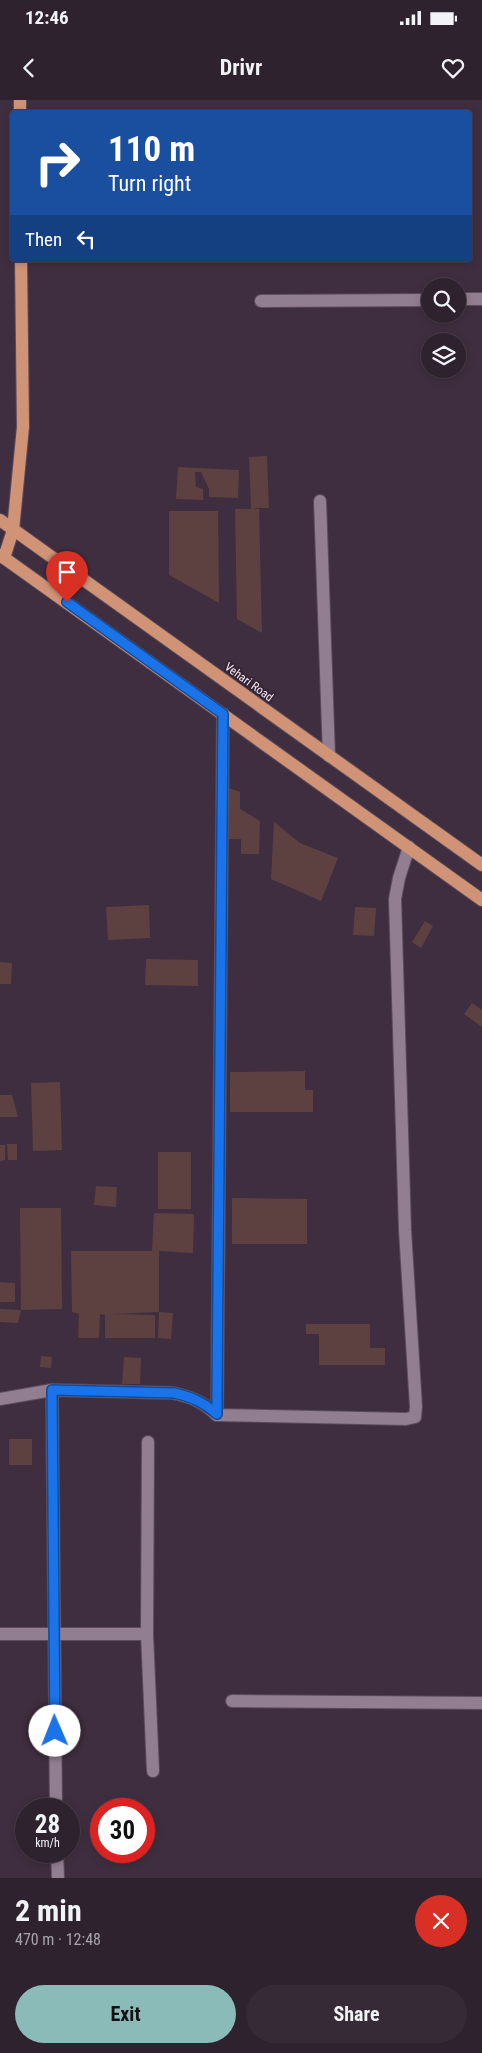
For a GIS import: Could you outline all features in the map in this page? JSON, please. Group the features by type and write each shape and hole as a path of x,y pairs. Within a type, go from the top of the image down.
{"main road":[{"path":"21,262 23,427 13,530 2,556 482,900"},
{"name":"Vehari Road","path":"0,520 482,866"}],"street":[{"path":"466,299 482,299"},
{"path":"261,301 421,300"},
{"path":"320,501 329,756"},
{"path":"217,1414 223,714"},
{"path":"0,1399 52,1390 174,1393 192,1397 204,1403 217,1414 406,1420 415,1416 405,1230 395,899 399,878 410,847"},
{"path":"52,1390 56,1798"},
{"path":"148,1442 147,1634 153,1771"},
{"path":"0,1634 147,1634"},
{"path":"232,1701 482,1703"},
{"path":"57,1863 58,1878"}],"building":[{"path":"267,456 269,508 252,508 259,509 262,633 237,619 235,509 251,509 249,457"},
{"path":"178,467 239,470 238,498 209,497 209,489 201,472 195,472 196,487 203,489 203,500 176,499"},
{"path":"169,511 218,511 219,603 169,575"},
{"path":"229,788 240,792 240,809 260,821 259,854 241,854 241,839 228,839"},
{"path":"274,822 300,843 338,858 321,901 271,879"},
{"path":"149,905 150,938 108,940 106,907"},
{"path":"355,907 376,908 374,936 353,935"},
{"path":"425,921 433,926 421,948 412,942"},
{"path":"146,959 198,960 198,986 145,985"},
{"path":"0,962 12,963 11,984 0,984"},
{"path":"472,1003 482,1010 482,1027 464,1014"},
{"path":"305,1071 305,1090 313,1090 313,1112 230,1112 230,1072"},
{"path":"60,1082 62,1150 33,1151 31,1083"},
{"path":"0,1095 12,1095 18,1117 0,1117"},
{"path":"7,1144 17,1144 17,1160 8,1160"},
{"path":"0,1145 5,1145 5,1160 0,1161"},
{"path":"158,1152 191,1152 191,1209 158,1209"},
{"path":"96,1186 117,1187 116,1207 94,1205"},
{"path":"232,1198 307,1199 307,1244 232,1244"},
{"path":"20,1208 61,1208 62,1309 21,1310"},
{"path":"154,1213 194,1214 193,1253 159,1251 159,1312 114,1314 155,1315 155,1338 105,1338 105,1315 100,1314 99,1338 78,1338 79,1314 72,1312 71,1251 152,1251"},
{"path":"0,1282 15,1283 15,1302 0,1302"},
{"path":"0,1309 21,1310 18,1323 0,1322"},
{"path":"159,1312 173,1313 171,1339 158,1338"},
{"path":"306,1324 370,1324 370,1348 385,1348 385,1365 319,1365 319,1334 306,1334"},
{"path":"41,1356 52,1357 51,1368 40,1367"},
{"path":"124,1357 141,1358 140,1384 122,1384"},
{"path":"9,1439 32,1439 32,1465 9,1465"}],"route":[{"path":"55,1731 52,1390 174,1393 192,1397 204,1403 217,1414 223,714 67,602"}]}
